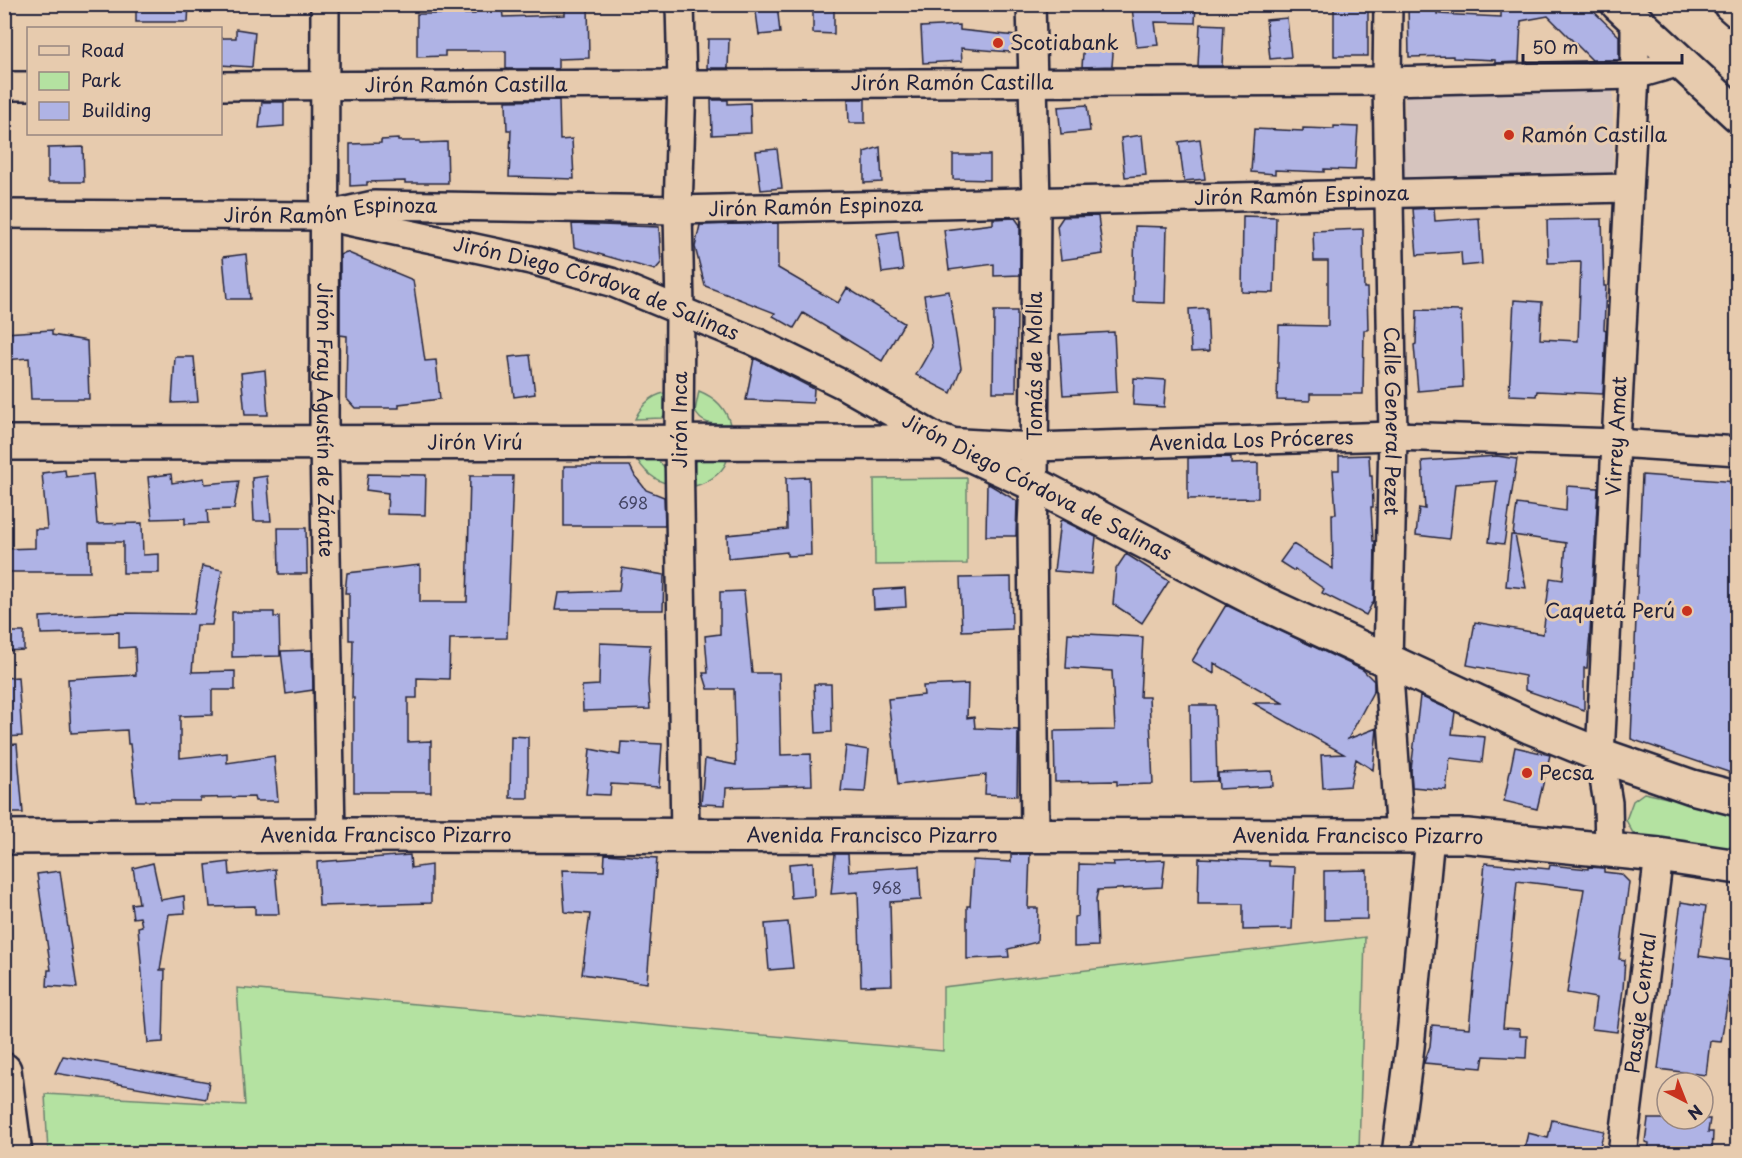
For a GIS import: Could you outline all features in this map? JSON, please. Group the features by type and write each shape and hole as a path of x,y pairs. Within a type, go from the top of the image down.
{"main road":[{"path":"1730,4 1737,11"},
{"path":"1626,13 1737,115"},
{"name":"Jirón Virú","path":"4,443 944,442"},
{"name":"Jirón Diego Córdova de Salinas","path":"944,442 1034,484 1257,600 1531,727 1600,755 1692,787 1737,799"},
{"name":"Avenida Francisco Pizarro","path":"4,837 1467,836 1609,849 1737,867"},
{"path":"4,1070 15,1154"}],"street":[{"name":"Jirón Fray Agustín de Zárate","path":"325,4 324,441 331,835"},
{"name":"Jirón Inca","path":"680,4 682,82 678,210 679,442 686,837"},
{"name":"Tomás de Molla","path":"1031,4 1036,201 1032,526 1035,836"},
{"name":"Calle General Pezet","path":"1388,4 1388,194 1393,436 1388,661 1415,836 1410,1047 1396,1154"},
{"name":"Virrey Amat","path":"1609,849 1608,803 1600,755 1635,75 1626,13"},
{"name":"Jirón Ramón Castilla","path":"222,86 682,82 1387,81 1635,75 1680,62"},
{"path":"4,86 27,86"},
{"name":"Jirón Ramón Espinoza","path":"4,214 324,216 374,205 678,210 1629,188"},
{"name":"Jirón Diego Córdova de Salinas","path":"324,216 570,270 611,282 754,341 835,381 944,442"},
{"name":"Avenida Los Próceres","path":"944,442 1034,447 1393,436 1617,443 1737,451"},
{"name":"Pasaje Central","path":"1622,1154 1659,855"}],"shaded area":[{"name":"Ramón Castilla","path":"1613,86 1613,180 1404,188 1405,91"}],"green space":[{"path":"699,391 710,396 719,404 730,424 705,422 698,416 695,411"},
{"path":"671,392 669,409 662,418 635,419 649,400"},
{"path":"634,454 659,462 666,470 672,485 659,481 649,474"},
{"path":"728,455 721,471 706,482 695,486 695,462 698,457"},
{"path":"967,478 967,564 875,565 874,479"},
{"path":"1644,793 1737,813 1737,849 1634,835 1626,820 1633,801"},
{"path":"1365,937 1359,1153 48,1153 45,1094 245,1105 237,988 943,1051 943,987"}],"building":[{"path":"136,4 189,4 188,22 136,22"},
{"path":"565,4 588,4 589,58 558,59 558,69 506,69 506,51 445,51 445,56 417,57 417,14 475,14 475,8 502,8 503,17 565,15"},
{"path":"755,4 777,4 780,33 759,35"},
{"path":"813,4 834,4 834,34 813,33"},
{"path":"1161,4 1196,4 1195,23 1155,22 1158,45 1137,47 1132,8"},
{"path":"1334,4 1368,4 1368,56 1334,56"},
{"path":"1408,4 1437,4 1437,14 1501,17 1501,4 1586,4 1619,36 1619,60 1592,60 1548,16 1521,21 1519,62 1495,63 1495,60 1453,58 1453,56 1409,57"},
{"path":"1287,18 1291,57 1270,59 1266,20"},
{"path":"1200,24 1224,25 1222,66 1198,66"},
{"path":"960,25 960,30 1016,36 1016,38 1010,52 961,48 962,61 923,63 921,27"},
{"path":"236,29 255,32 252,67 222,65 222,38 236,38"},
{"path":"708,39 729,39 728,68 707,68"},
{"path":"1084,39 1114,41 1112,66 1082,67"},
{"path":"848,99 865,99 865,123 849,123"},
{"path":"559,100 560,140 572,139 574,179 509,177 511,130 507,130 506,101"},
{"path":"711,100 728,100 728,104 750,103 751,133 712,135"},
{"path":"262,102 284,102 284,126 259,128"},
{"path":"1087,105 1090,131 1061,134 1058,107"},
{"path":"1334,126 1358,127 1355,170 1324,169 1324,172 1275,170 1275,174 1251,172 1254,129 1303,131 1303,128 1334,129"},
{"path":"1142,135 1146,175 1125,177 1121,138"},
{"path":"398,139 398,141 420,141 420,143 447,142 448,183 367,182 367,185 350,186 350,144 381,143 381,140"},
{"path":"1200,139 1205,179 1184,181 1179,142"},
{"path":"83,147 84,182 48,182 48,148"},
{"path":"880,147 882,182 864,183 864,152"},
{"path":"777,149 782,188 761,190 756,151"},
{"path":"953,155 990,155 990,180 953,179"},
{"path":"1434,208 1435,221 1479,218 1482,264 1462,266 1461,252 1417,255 1413,209"},
{"path":"1098,216 1103,254 1061,260 1057,226 1063,217"},
{"path":"1243,216 1276,217 1274,293 1242,292"},
{"path":"1015,218 1020,225 1020,275 994,276 994,264 949,270 944,230 993,224 993,219"},
{"path":"1602,219 1604,286 1606,286 1603,394 1537,391 1536,396 1509,395 1514,300 1542,302 1540,339 1578,341 1581,262 1548,263 1547,220"},
{"path":"778,223 778,268 838,303 847,288 904,323 882,361 803,313 794,328 773,316 775,313 705,286 695,247 700,225"},
{"path":"572,224 659,227 661,263 655,270 574,247"},
{"path":"1135,226 1167,227 1165,303 1133,302"},
{"path":"1363,229 1364,288 1367,288 1368,330 1364,330 1363,394 1310,394 1310,401 1277,400 1279,325 1328,326 1328,261 1314,261 1313,231"},
{"path":"898,231 903,270 882,273 877,234"},
{"path":"346,252 413,280 425,361 436,360 440,399 399,404 399,408 355,408 346,398 347,336 340,335 340,255"},
{"path":"246,254 250,299 227,299 223,257"},
{"path":"949,291 961,368 951,393 916,375 932,347 924,295"},
{"path":"1207,308 1209,351 1191,352 1189,309"},
{"path":"1417,310 1461,311 1463,387 1418,391 1414,345 1416,344"},
{"path":"994,311 1017,311 1016,392 993,392"},
{"path":"52,330 52,335 87,341 89,399 31,399 29,358 4,360 4,333"},
{"path":"1114,332 1117,392 1063,395 1059,335"},
{"path":"530,355 535,394 514,397 509,357"},
{"path":"175,357 194,357 198,402 172,403"},
{"path":"754,358 814,389 813,403 746,400"},
{"path":"265,370 268,415 245,415 241,373"},
{"path":"1134,378 1166,380 1164,407 1133,405"},
{"path":"1369,455 1370,476 1372,476 1373,541 1375,541 1374,600 1366,615 1322,593 1324,589 1295,569 1294,571 1280,562 1293,544 1333,569 1332,514 1336,514 1333,470 1339,470 1339,456"},
{"path":"1497,456 1517,459 1504,544 1489,542 1497,481 1455,484 1449,539 1416,535 1419,508 1425,509 1422,461"},
{"path":"1231,457 1231,464 1258,463 1258,498 1188,499 1188,458"},
{"path":"564,466 630,466 646,490 664,497 665,526 564,526"},
{"path":"65,470 66,477 93,474 97,524 142,523 143,555 159,554 159,573 123,573 123,542 89,542 90,572 4,572 4,549 35,548 35,529 47,529 42,473"},
{"path":"171,474 172,483 204,478 205,484 239,481 234,509 207,510 208,523 185,524 185,518 152,519 148,477"},
{"path":"368,474 426,475 425,515 387,514 388,493 366,490"},
{"name":"Caquetá Perú","path":"1642,475 1737,482 1737,775 1631,739"},
{"path":"267,476 271,521 254,521 252,478"},
{"path":"470,476 513,476 507,638 450,639 449,679 417,678 417,698 408,698 408,742 431,741 431,792 354,792 353,640 349,640 349,593 345,593 347,573 420,565 420,602 467,602"},
{"path":"809,477 811,555 787,556 787,552 728,558 727,535 787,529 786,478"},
{"path":"987,483 1017,501 1016,536 986,536"},
{"path":"1567,486 1598,488 1590,634 1587,668 1584,668 1584,710 1525,690 1525,676 1467,665 1475,622 1543,634 1550,578 1563,580 1566,543 1513,535 1517,504 1566,511"},
{"path":"1060,521 1096,537 1092,574 1054,571"},
{"path":"278,528 306,528 307,574 279,574"},
{"path":"1511,535 1515,535 1526,588 1506,586"},
{"path":"1126,554 1169,581 1142,623 1113,604 1116,569"},
{"path":"202,566 222,570 212,625 196,625 192,672 235,671 235,690 212,691 212,715 180,716 180,758 227,753 227,763 274,756 278,801 255,801 254,797 200,798 200,801 136,801 127,730 71,733 68,679 136,675 135,647 119,648 119,632 41,634 40,617 120,613 194,614"},
{"path":"622,568 664,575 663,610 555,610 558,593 619,591"},
{"path":"1011,577 1012,629 962,631 960,578"},
{"path":"905,588 906,607 874,609 873,590"},
{"path":"744,591 752,673 779,673 781,755 811,754 812,785 726,788 725,805 701,804 705,759 736,765 734,689 708,689 703,673 708,673 705,636 720,634 720,592"},
{"path":"1226,605 1363,670 1374,681 1374,690 1348,739 1377,728 1373,770 1356,759 1350,786 1323,788 1321,755 1344,754 1253,703 1283,703 1214,663 1214,674 1192,661"},
{"path":"232,612 274,612 274,617 279,617 280,656 232,657"},
{"path":"4,632 24,632 24,650 4,651"},
{"path":"1068,633 1143,637 1140,697 1149,697 1153,784 1117,785 1117,781 1055,782 1054,731 1115,730 1112,671 1066,668"},
{"path":"600,643 650,645 648,683 650,709 583,711 582,686 599,685"},
{"path":"312,650 313,690 286,694 281,651"},
{"path":"18,677 22,736 4,737 4,678"},
{"path":"814,684 831,684 832,732 816,733"},
{"path":"968,684 967,718 974,717 975,728 1018,730 1017,796 985,794 986,775 898,785 888,699 924,695 923,686"},
{"path":"1420,696 1455,712 1452,734 1485,737 1482,762 1450,758 1446,790 1412,787 1411,770"},
{"path":"1190,705 1215,705 1217,781 1191,782"},
{"path":"511,736 528,737 528,798 510,798"},
{"path":"621,742 662,744 659,787 611,784 610,795 586,794 590,749 620,755"},
{"path":"17,744 23,813 4,813 4,745"},
{"path":"846,746 869,750 865,792 841,791"},
{"name":"Pecsa","path":"1515,747 1550,755 1537,809 1504,801"},
{"path":"1272,771 1273,786 1219,789 1218,773"},
{"path":"605,854 657,858 647,983 582,974 590,914 565,912 562,870 604,871"},
{"path":"835,854 848,854 849,871 919,866 921,900 890,902 892,985 861,986 858,892 831,894"},
{"path":"1011,854 1030,854 1028,908 1038,908 1037,942 1008,949 1009,957 967,959 967,906 970,906 973,860 1011,862"},
{"path":"410,855 411,868 431,865 431,903 319,906 317,862"},
{"path":"1199,858 1269,861 1269,866 1295,867 1292,929 1243,930 1243,904 1198,904"},
{"path":"1165,860 1162,887 1098,890 1096,899 1098,946 1074,947 1074,917 1078,916 1079,864 1114,865 1113,862"},
{"path":"229,862 230,875 275,869 279,914 255,914 255,906 210,907 206,865"},
{"path":"813,862 814,896 791,898 789,864"},
{"path":"153,863 161,900 184,896 185,913 169,914 160,970 165,970 163,1042 148,1043 138,927 142,926 140,917 133,918 131,904 139,903 133,868"},
{"path":"1485,863 1549,869 1550,865 1588,869 1588,867 1604,868 1604,872 1621,874 1629,882 1619,959 1625,960 1617,1032 1592,1029 1596,998 1567,993 1584,889 1517,881 1503,1028 1520,1029 1520,1036 1527,1036 1526,1058 1484,1056 1482,1068 1424,1063 1430,1046 1432,1025 1469,1028"},
{"path":"1367,870 1367,919 1324,920 1324,871"},
{"path":"60,871 77,988 47,986 48,970 51,970 37,874"},
{"path":"1681,902 1706,906 1699,956 1734,961 1721,1042 1710,1041 1706,1071 1658,1069"},
{"path":"788,922 793,968 769,970 765,924"},
{"path":"63,1056 209,1082 206,1099 55,1073"},
{"path":"1648,1119 1655,1119 1655,1131 1713,1132 1712,1154 1648,1154 1649,1143 1645,1142"},
{"path":"1552,1120 1604,1131 1598,1154 1523,1154 1528,1133 1548,1138"}],"place":[{"name":"Scotiabank","path":"998,43"},
{"name":"Ramón Castilla","path":"1509,135"},
{"name":"Caquetá Perú","path":"1687,611"},
{"name":"Pecsa","path":"1527,773"}]}
